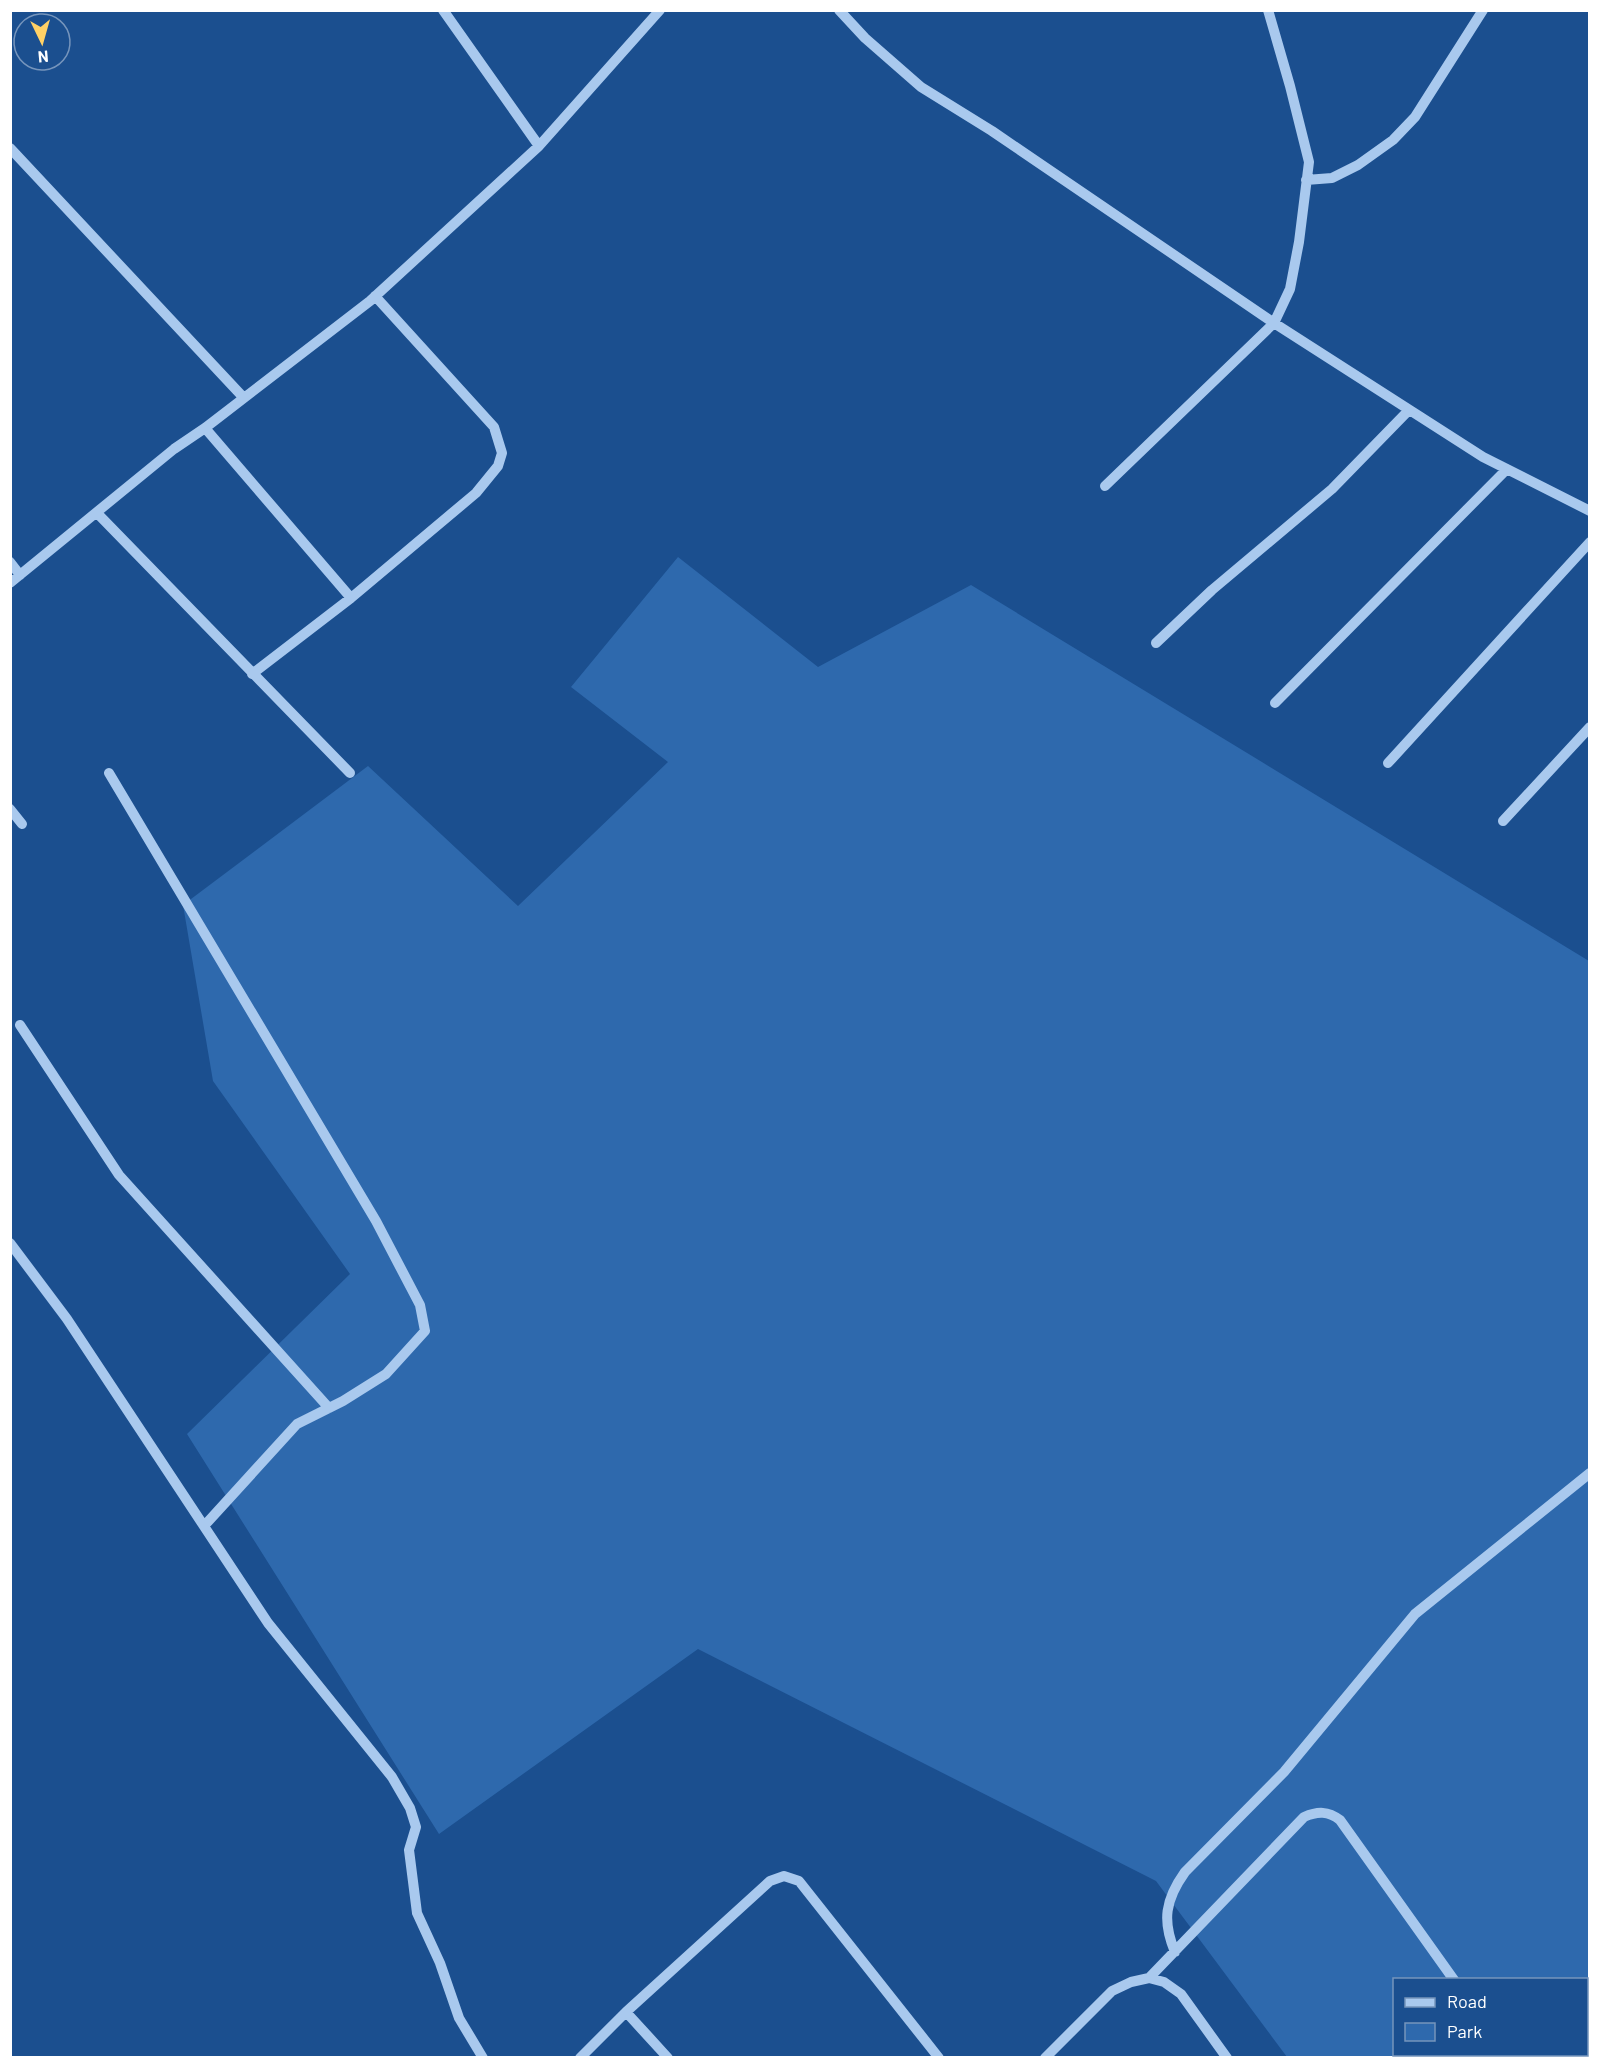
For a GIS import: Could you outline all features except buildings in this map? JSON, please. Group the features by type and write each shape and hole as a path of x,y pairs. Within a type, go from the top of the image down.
{"street":[{"path":"443,10 539,146"},
{"path":"10,583 174,449 205,428 375,296 539,146 660,10"},
{"path":"839,10 865,38 921,87 992,131 1274,323 1483,457 1590,511"},
{"path":"1105,486 1274,323 1290,289 1299,242 1309,162 1268,10"},
{"path":"1306,180 1332,178 1358,165 1393,140 1415,117 1483,10"},
{"path":"10,148 243,397"},
{"path":"252,674 351,598 476,493 498,466 502,453 494,427 375,296"},
{"path":"1156,643 1212,590 1332,489 1410,410"},
{"path":"205,428 351,598"},
{"path":"1275,703 1507,469"},
{"path":"97,513 350,773"},
{"path":"1388,763 1590,542"},
{"path":"10,562 20,575"},
{"path":"1503,821 1590,727"},
{"path":"109,773 376,1221 420,1305 425,1331 386,1374 297,1424 204,1526"},
{"path":"10,809 22,824"},
{"path":"20,1025 119,1175 329,1408"},
{"path":"10,1244 67,1319 268,1623 392,1777 410,1808 416,1827 409,1850 417,1913 440,1963 459,2018 483,2058"},
{"path":"1175,1952 1168,1936 1166,1918 1172,1894 1185,1872 1284,1772 1415,1614 1590,1473"},
{"path":"1149,1978 1304,1817 1323,1812 1332,1814 1340,1820 1453,1978"},
{"path":"580,2058 626,2012 770,1881 784,1876 799,1881 939,2058"},
{"path":"1045,2058 1112,1991 1131,1982 1149,1978 1164,1982 1181,1994 1227,2058"},
{"path":"626,2012 668,2058"}],"green space":[{"path":"678,557 818,667 971,585 1589,961 1589,2057 1287,2057 1156,1881 698,1649 439,1834 187,1434 350,1274 213,1081 183,905 368,766 518,906 668,762 571,687"}]}
